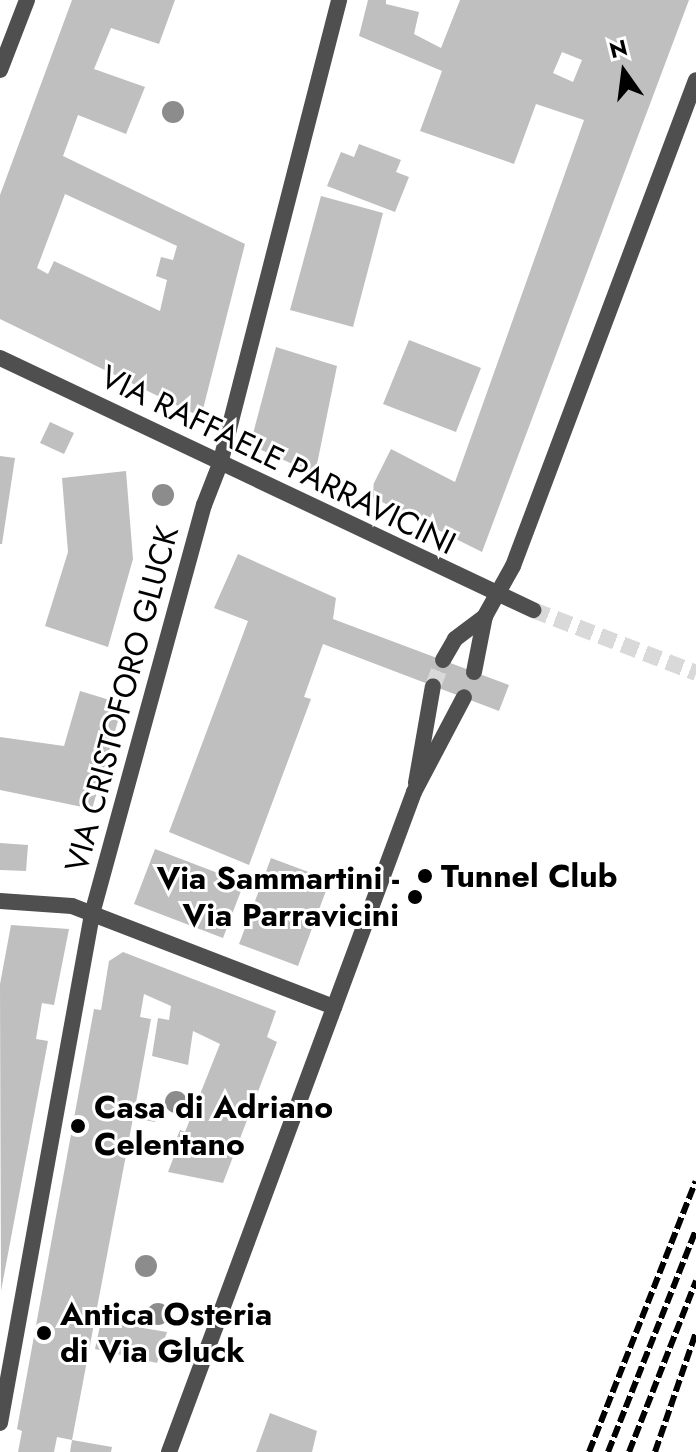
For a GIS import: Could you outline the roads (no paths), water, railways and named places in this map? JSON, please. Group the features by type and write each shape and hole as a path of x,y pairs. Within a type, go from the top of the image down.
{"street":[{"path":"0,70 27,0"},
{"name":"VIA CRISTOFORO GLUCK","path":"0,1423 92,914 204,505 220,464 339,0"},
{"path":"474,672 485,616 513,566 696,80"},
{"name":"VIA RAFFAELE PARRAVICINI","path":"0,358 495,595 533,610"},
{"path":"443,660 455,639 485,616"},
{"path":"414,792 433,686"},
{"path":"169,1452 414,792 464,697"},
{"path":"0,901 72,906 334,1007"}],"tunnel":[{"path":"533,610 696,673"},
{"path":"433,686 443,660"}],"railway":[{"path":"589,1452 696,1181"},
{"path":"608,1452 696,1230"},
{"path":"629,1452 696,1281"},
{"path":"655,1452 696,1332"}],"place":[{"name":"Tunnel Club","path":"425,876"},
{"name":"Via Sammartini - Via Parravicini","path":"415,897"},
{"name":"Casa di Adriano Celentano","path":"78,1126"},
{"name":"Antica Osteria di Via Gluck","path":"44,1333"}]}
